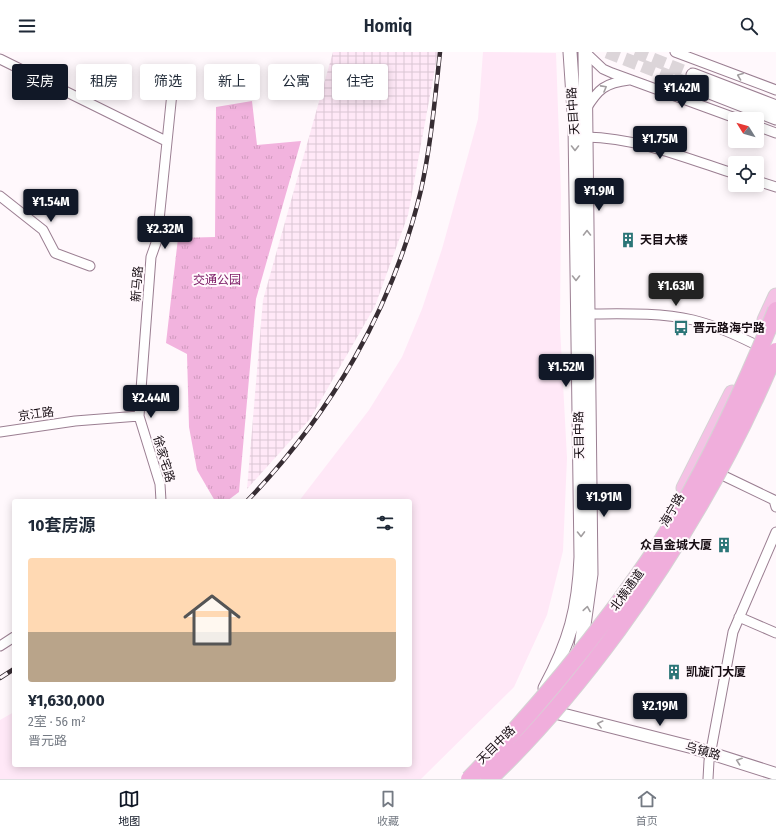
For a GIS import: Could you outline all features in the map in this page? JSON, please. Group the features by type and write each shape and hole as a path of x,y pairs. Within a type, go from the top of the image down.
{"highway":[{"name":"北横通道","path":"469,779 560,679 631,586 660,544 726,426 776,310"},
{"name":"北横通道","path":"489,779 572,689 644,595 673,552 705,498 740,432 776,351"}],"main road":[{"name":"天目中路","path":"495,779 535,740 557,713 582,641 591,574 575,126 570,52"},
{"name":"天目中路","path":"463,779 536,705 568,642 575,618 581,558 582,314 587,52"},
{"path":"776,107 691,79 776,118"},
{"name":"海宁路","path":"536,705 626,581 665,522 685,487 756,345 776,296"},
{"path":"557,713 601,659 666,569 694,527 722,475 776,363"}],"street":[{"path":"570,68 587,52 600,66 612,74 728,115"},
{"path":"675,52 776,90"},
{"path":"0,59 166,141"},
{"path":"586,110 597,92 603,87 617,82 632,80"},
{"name":"新马路","path":"139,416 152,257 157,240 170,100"},
{"path":"764,129 776,133"},
{"path":"586,136 617,138 643,143 728,172"},
{"path":"764,183 776,187"},
{"path":"0,196 43,230 55,253 90,266"},
{"path":"582,314 642,314 681,318 730,332 776,355"},
{"name":"京江路","path":"0,432 75,421 139,416"},
{"name":"徐家宅路","path":"139,416 160,484 161,499"},
{"path":"722,475 774,500 776,508"},
{"path":"708,779 710,753 729,648 739,617 776,532"},
{"path":"739,617 776,633"},
{"path":"0,646 12,638"},
{"name":"乌镇路","path":"536,705 557,713 710,753 776,774"}],"shaded area":[{"path":"333,52 438,52 408,215 375,306 310,419 247,489 263,300 319,100 324,100 324,84"},
{"path":"483,52 556,53 561,194 560,327 567,458 563,551 547,615 514,687 421,779 0,779 0,720 12,713 12,767 412,767 412,499 301,499 369,410 402,357 422,309 442,249 478,119"}],"green space":[{"name":"交通公园","path":"252,101 257,145 301,141 256,299 239,492 230,499 214,499 197,470 189,427 187,354 166,343 178,238 215,237 216,107"}],"tunnel":[{"path":"607,52 689,84"},
{"path":"635,52 693,75"}],"railway":[{"path":"249,499 306,432 332,395 355,357 376,317 394,276 409,234 421,190 430,139 440,52"},
{"path":"0,678 12,670"}],"place":[{"name":"天目大楼","path":"628,240"},
{"name":"晋元路海宁路","path":"681,328"},
{"name":"众昌金城大厦","path":"724,545"},
{"name":"凯旋门大厦","path":"674,672"}]}
